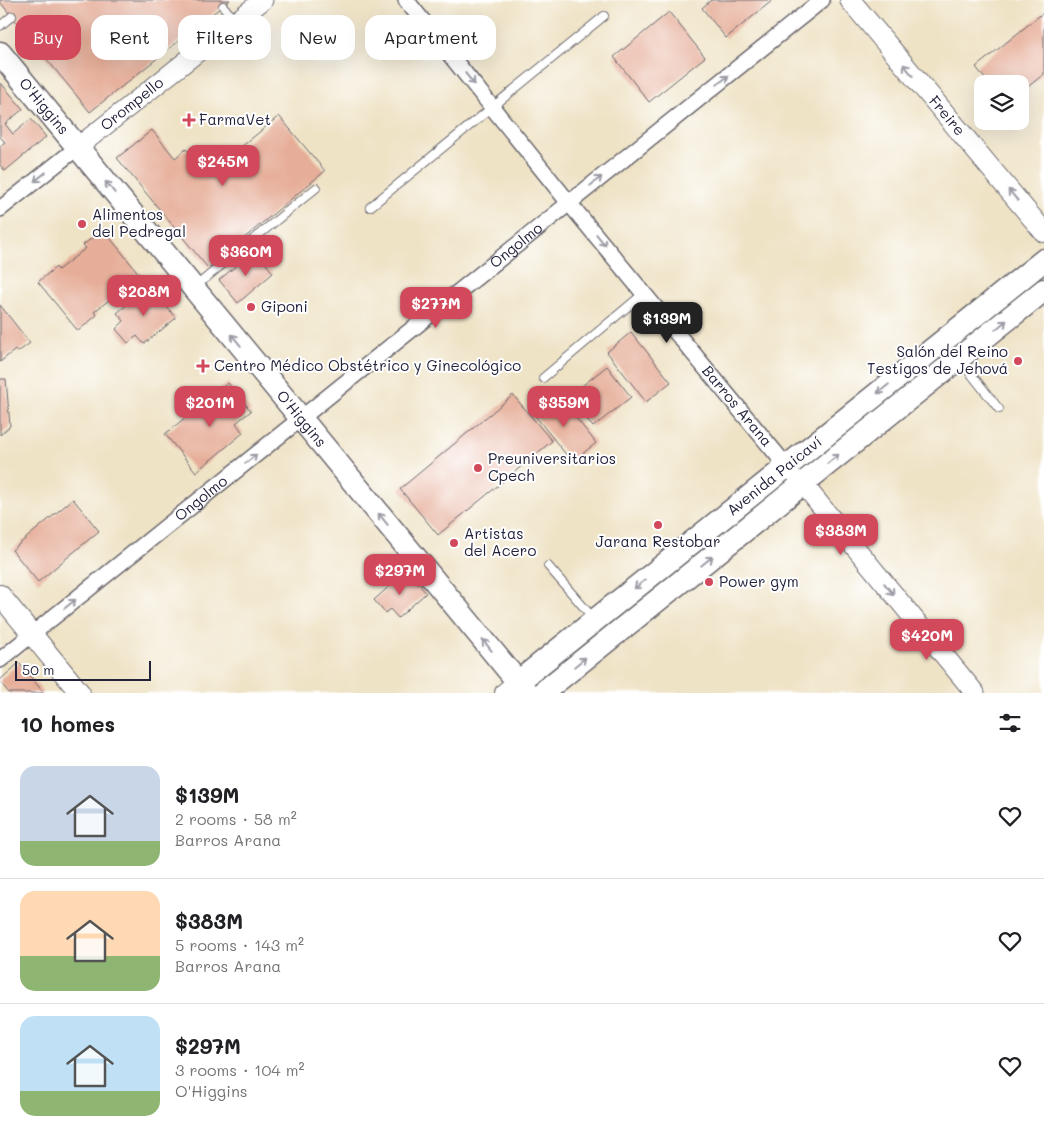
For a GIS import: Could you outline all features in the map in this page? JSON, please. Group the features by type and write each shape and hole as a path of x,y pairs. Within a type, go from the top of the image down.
{"main road":[{"name":"Freire","path":"850,0 1044,232"},
{"name":"O'Higgins","path":"0,53 301,419 516,690"},
{"name":"Avenida Paicaví","path":"516,690 595,620 1044,260"},
{"name":"Avenida Paicaví","path":"542,693 1044,290"},
{"path":"0,595 80,693"}],"street":[{"name":"Orompello","path":"245,15 263,0"},
{"name":"Barros Arana","path":"406,0 644,294 975,693"},
{"name":"Ongolmo","path":"0,660 822,0"},
{"name":"Orompello","path":"0,209 188,60"}],"lane":[{"path":"223,6 230,15"},
{"path":"0,26 12,16"},
{"path":"370,207 604,16"},
{"path":"194,288 316,188"},
{"path":"543,378 644,294"},
{"path":"959,359 1000,409"},
{"path":"548,566 595,620"}],"building":[{"path":"0,0 230,0 211,15 178,15 178,42 168,50 168,15 91,15 91,60 155,60 90,112 47,60 81,60 81,15 15,15 15,20"},
{"path":"711,0 773,0 726,38 702,8"},
{"path":"669,12 705,57 649,102 614,57"},
{"path":"1044,12 1044,74 1029,86 1029,75 982,75 976,67"},
{"path":"1,83 23,109 5,124 13,134 31,119 46,137 5,171 0,165 0,146 5,142 0,137"},
{"path":"279,116 325,171 208,268 117,158 152,130 175,158 186,149 207,175"},
{"path":"103,229 140,275 94,312 97,315 78,331 38,282 56,267 58,270 86,248 83,245"},
{"path":"255,250 273,273 238,303 219,280"},
{"path":"149,286 176,318 144,344 137,336 128,343 116,329 124,321 117,313"},
{"path":"0,305 30,343 18,352 15,350 0,362"},
{"path":"631,332 671,382 646,402 607,352"},
{"path":"607,366 631,397 593,427 568,397"},
{"path":"0,379 6,379 10,426 0,435"},
{"path":"228,383 251,411 236,423 243,433 196,472 165,434"},
{"path":"556,393 596,443 572,462 532,412"},
{"name":"Preuniversitarios Cpech","path":"513,395 552,441 438,535 400,489"},
{"path":"73,499 99,531 38,582 12,550"},
{"path":"402,575 407,575 413,582 415,580 426,593 398,618 390,609 385,613 374,600"},
{"path":"19,663 44,693 9,693 0,680"}],"place":[{"name":"FarmaVet","path":"189,120"},
{"name":"Alimentos del Pedregal","path":"82,224"},
{"name":"Giponi","path":"251,307"},
{"name":"Salón del Reino Testigos de Jehová","path":"1018,361"},
{"name":"Centro Médico Obstétrico y Ginecológico","path":"203,366"},
{"name":"Preuniversitarios Cpech","path":"478,468"},
{"name":"Jarana Restobar","path":"658,525"},
{"name":"Artistas del Acero","path":"454,543"},
{"name":"Power gym","path":"709,582"}]}
